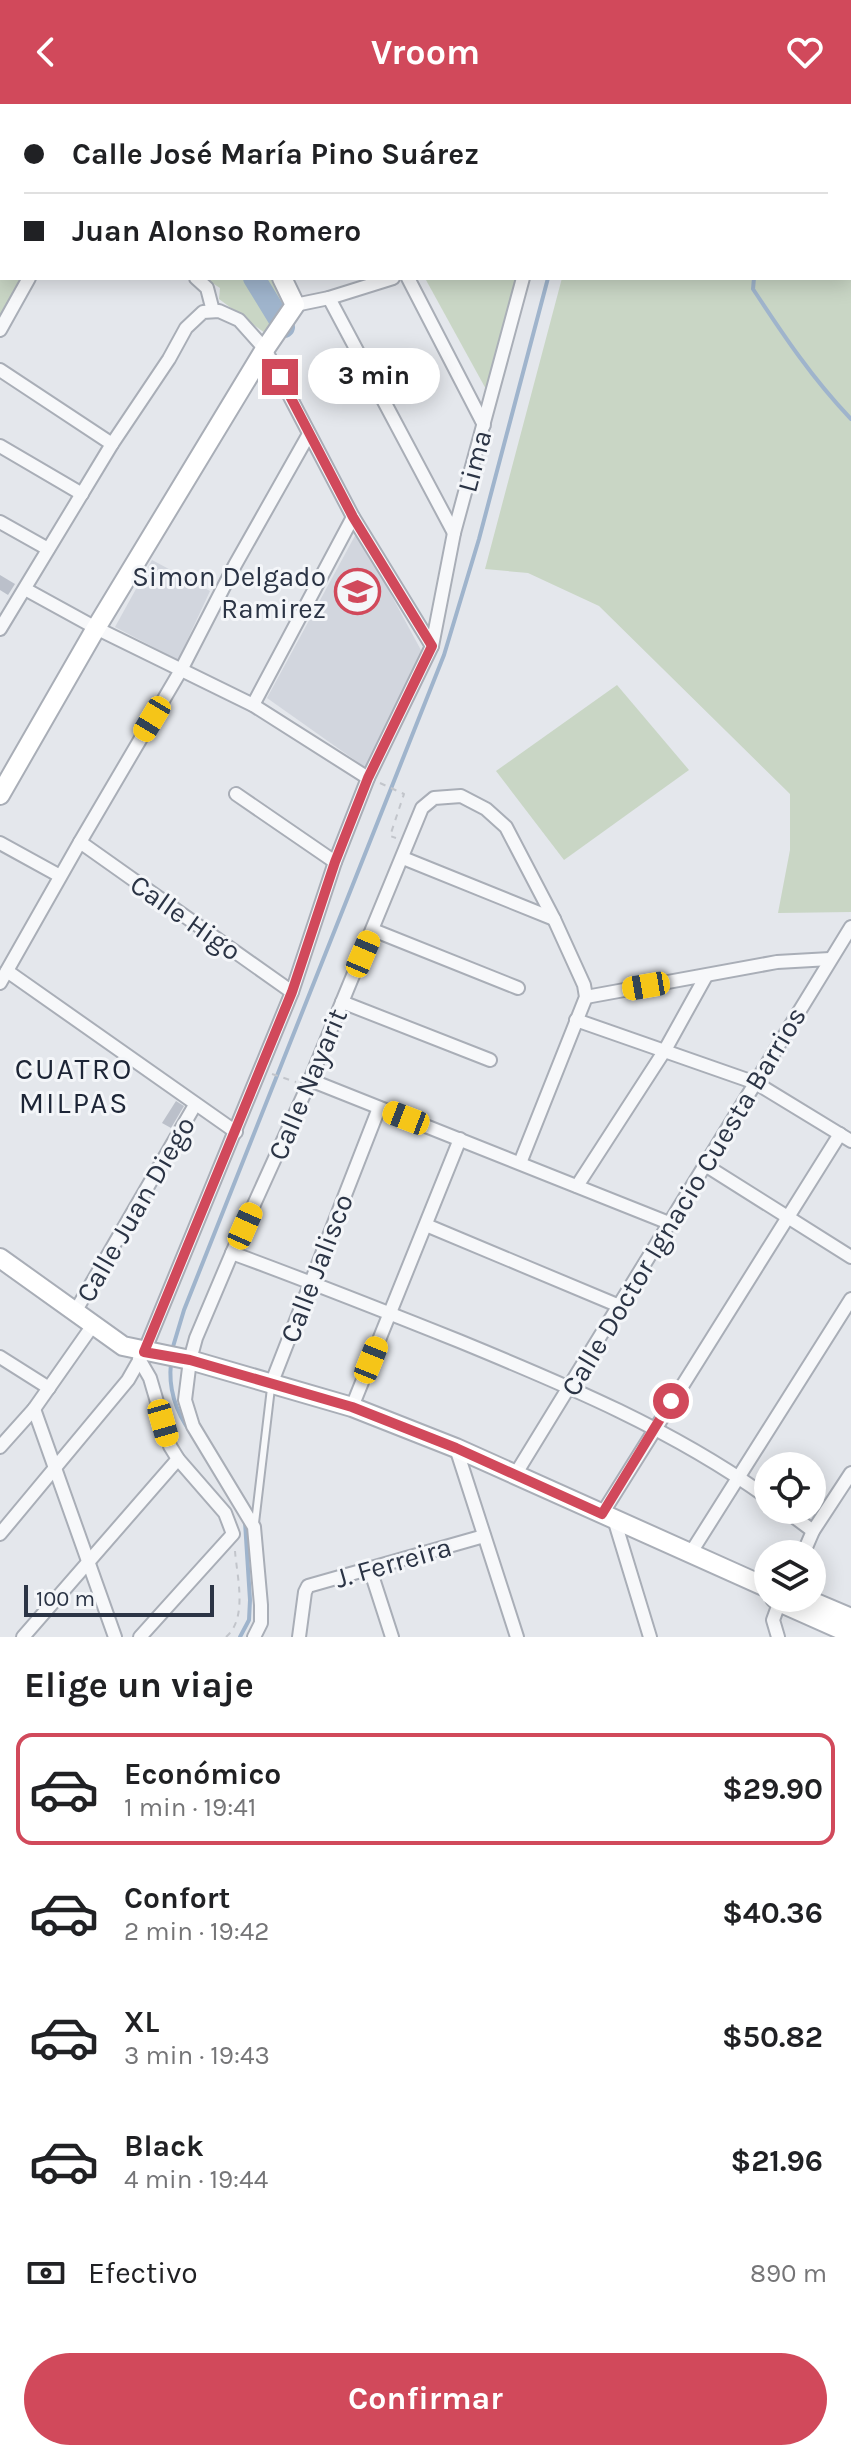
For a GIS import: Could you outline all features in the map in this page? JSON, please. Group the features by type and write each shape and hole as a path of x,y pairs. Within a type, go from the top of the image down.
{"street":[{"path":"0,330 28,280"},
{"path":"198,280 207,288 213,311"},
{"path":"283,280 295,305"},
{"path":"0,795 96,628 265,349 295,305 387,280"},
{"path":"409,280 484,425"},
{"name":"Lima","path":"0,1534 147,1355 292,992 335,862 368,778 432,646 454,533 522,280"},
{"path":"329,298 454,533"},
{"path":"0,629 186,328 203,312 219,311 239,320 265,349 353,517 432,646"},
{"path":"0,370 112,444"},
{"path":"0,983 181,670 235,565 309,434"},
{"path":"0,446 82,494"},
{"path":"253,705 353,517"},
{"path":"0,522 48,549"},
{"path":"25,589 96,628 253,705 368,778"},
{"path":"0,601 13,608"},
{"path":"236,794 335,862"},
{"name":"Calle Nayarit","path":"254,1527 190,1418 185,1400 187,1359 309,1083 422,808 434,798 461,796 486,809 506,827 554,919"},
{"name":"Calle Higo","path":"80,842 292,992"},
{"path":"0,843 60,876"},
{"path":"403,858 554,919 584,985 586,997 520,1163"},
{"name":"Calle Doctor Ignacio Cuesta Barrios","path":"515,1475 851,927"},
{"path":"373,930 518,988"},
{"path":"586,997 777,962 830,959"},
{"path":"7,971 236,1132"},
{"path":"577,1186 665,1050 706,976"},
{"path":"342,1002 490,1060"},
{"path":"576,1020 756,1083 846,1138 787,1217 655,1428 608,1516 650,1637"},
{"path":"309,1083 460,1139 669,1223"},
{"name":"Calle Juan Diego","path":"75,1312 195,1105"},
{"name":"Calle Jalisco","path":"272,1382 379,1108"},
{"path":"352,1407 460,1139"},
{"path":"705,1165 851,1257"},
{"path":"426,1225 617,1305"},
{"path":"232,1253 569,1388 655,1428 754,1488"},
{"path":"0,1258 123,1346 147,1355 187,1359 352,1407 456,1448 754,1585"},
{"path":"690,1554 851,1299"},
{"name":"Calle Juan Diego","path":"0,1447 34,1409 93,1325"},
{"path":"140,1637 233,1534 225,1513 170,1446 150,1378 147,1355"},
{"path":"0,1357 49,1388"},
{"path":"34,1409 115,1637"},
{"path":"456,1448 517,1637"},
{"path":"23,1637 178,1459"},
{"path":"809,1540 851,1473"},
{"path":"804,1524 813,1531"},
{"path":"254,1527 261,1605 261,1623 254,1637"},
{"name":"J. Ferreira","path":"299,1637 308,1586 484,1536"},
{"path":"370,1569 392,1637"},
{"path":"826,1607 851,1618"},
{"path":"773,1612 778,1637"},
{"path":"808,1612 851,1634"}],"lane":[{"name":"Calle Jalisco","path":"254,1527 272,1382"}],"path":[{"path":"368,778 404,794 390,836 408,843"},
{"path":"260,1070 309,1083"},
{"path":"226,1637 233,1631 239,1608 233,1534"}],"shaded area":[{"name":"Simon Delgado Ramirez","path":"357,532 422,652 366,768 267,698"},
{"path":"152,560 210,591 178,660 115,627"}],"green space":[{"path":"0,280 24,280 0,320"},
{"path":"208,280 276,280 293,303 269,336 219,299 220,288"},
{"path":"426,280 515,280 487,391"},
{"path":"561,280 851,280 851,912 778,913 790,850 790,794 599,606 528,573 485,569"},
{"path":"617,685 689,770 564,860 496,771"}],"building":[{"path":"0,575 15,584 8,595 0,590"},
{"path":"176,1101 184,1106 171,1128 162,1123"}],"waterway":[{"path":"255,280 284,327"},
{"path":"172,1350 184,1310 444,655 479,539 547,280"},
{"path":"754,280 753,289 776,323 811,372 851,419"},
{"path":"171,1363 174,1400 191,1433"},
{"path":"240,1637 249,1620 250,1600 245,1522"}],"place":[{"name":"Simon Delgado Ramirez","path":"357,592"}],"district":[{"name":"CUATRO MILPAS","path":"74,1086"}],"route":[{"path":"280,377 353,517 432,646 368,778 335,862 292,992 144,1352 190,1360 352,1407 456,1448 602,1514 671,1401"}]}
